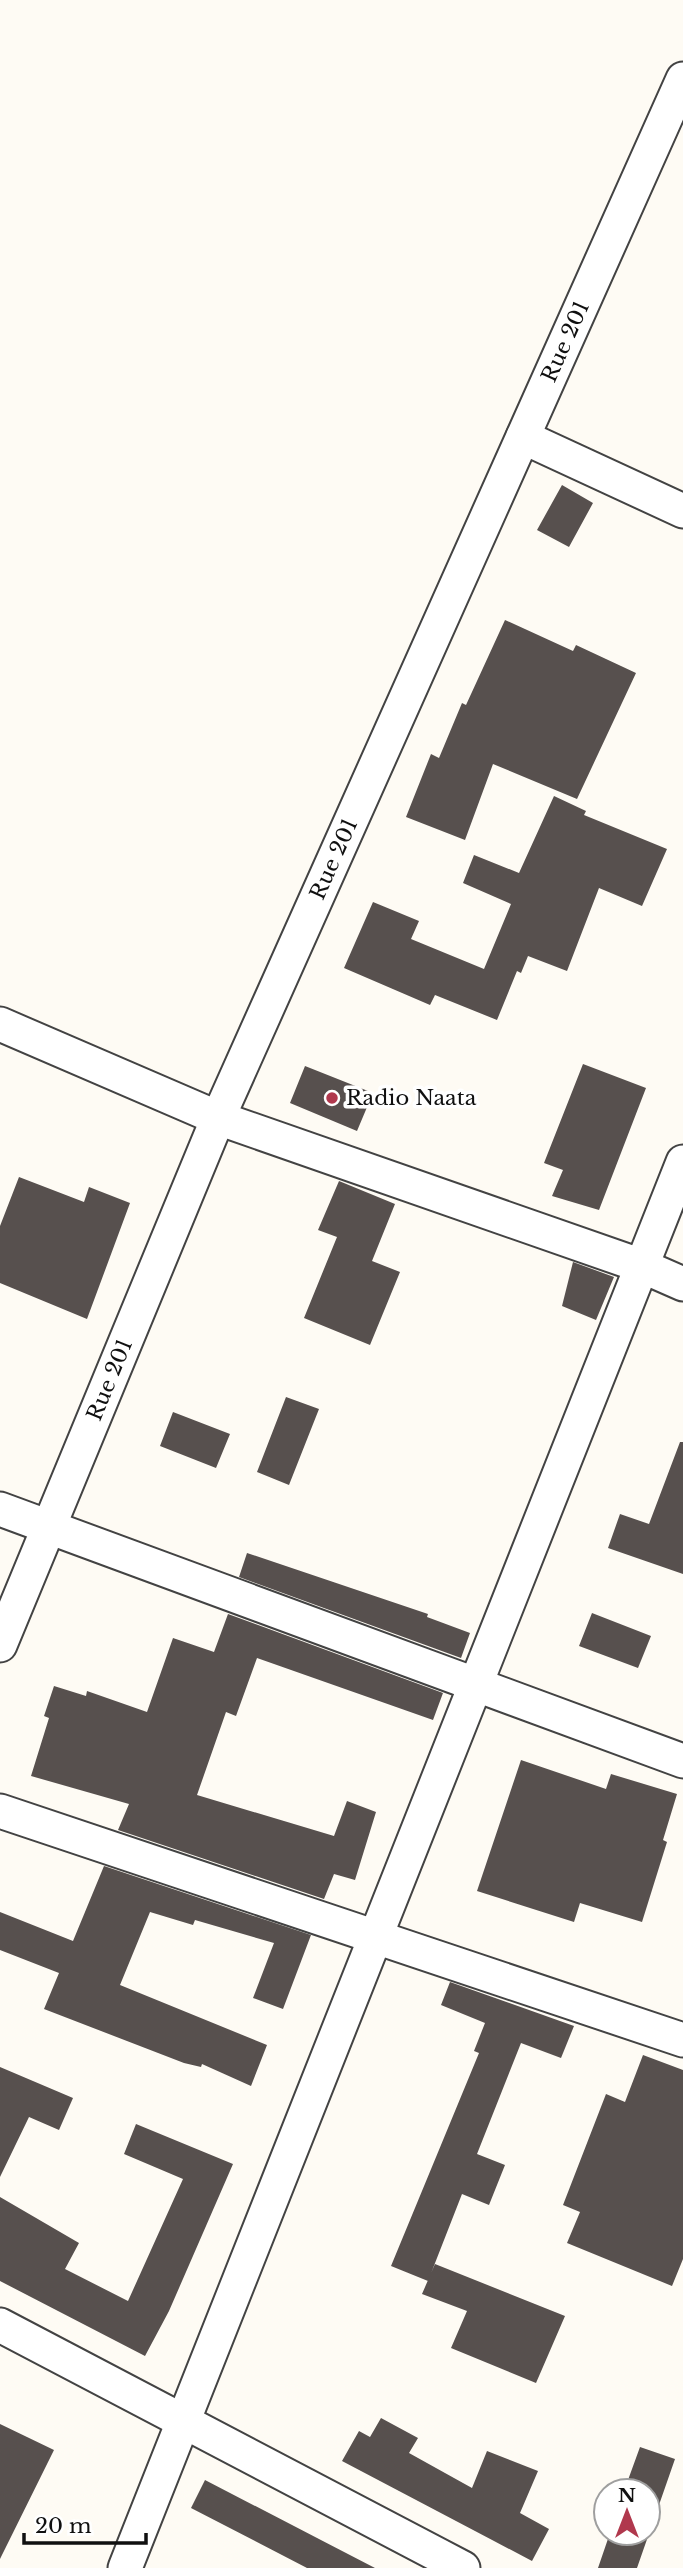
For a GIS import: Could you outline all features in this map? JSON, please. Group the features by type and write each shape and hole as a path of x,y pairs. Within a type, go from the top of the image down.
{"street":[{"name":"Rue 201","path":"0,1645 218,1118 683,79"},
{"path":"523,437 683,511"},
{"path":"0,1024 218,1118 642,1266 683,1284"},
{"path":"125,2568 683,1161"},
{"path":"0,1509 683,1761"},
{"path":"0,1811 683,2040"},
{"path":"0,2325 463,2568"}],"building":[{"path":"562,485 593,503 569,547 537,530"},
{"path":"505,620 573,651 576,645 636,673 577,799 493,764 465,840 406,817 431,754 439,758 462,703 466,705"},
{"path":"554,796 586,811 584,815 667,849 642,906 599,888 567,971 528,956 521,973 517,971 497,1020 435,995 430,1005 344,968 373,902 419,921 411,939 484,969 511,904 463,883 474,855 519,873"},
{"path":"583,1064 646,1088 599,1210 552,1196 563,1170 544,1163"},
{"name":"Radio Naata","path":"305,1066 373,1093 357,1131 290,1103"},
{"path":"19,1177 84,1202 89,1187 130,1203 87,1319 0,1283 0,1226"},
{"path":"339,1181 395,1204 372,1261 400,1272 370,1345 304,1318 337,1237 318,1230"},
{"path":"573,1262 614,1277 596,1320 562,1306"},
{"path":"286,1397 319,1409 289,1485 257,1472"},
{"path":"173,1412 230,1434 216,1468 160,1446"},
{"path":"680,1442 683,1442 683,1574 608,1548 620,1514 649,1524"},
{"path":"247,1553 428,1614 427,1617 470,1633 461,1658 239,1577"},
{"path":"592,1613 651,1636 638,1668 579,1646"},
{"path":"228,1614 443,1693 433,1720 257,1658 236,1716 226,1712 197,1795 334,1836 347,1801 376,1812 355,1880 334,1874 324,1899 118,1830 129,1804 31,1776 49,1718 44,1716 54,1686 86,1696 87,1691 147,1712 173,1638 214,1652"},
{"path":"521,1760 606,1789 611,1774 677,1794 663,1840 667,1842 642,1922 580,1903 574,1922 477,1891"},
{"path":"104,1866 311,1935 283,2009 253,1998 274,1943 195,1920 193,1925 150,1912 120,1985 267,2045 251,2086 202,2064 201,2067 184,2063 44,2009 59,1973 0,1950 0,1912 73,1941"},
{"path":"450,1982 574,2026 561,2058 521,2043 477,2154 505,2165 489,2205 462,2194 428,2281 391,2266 479,2053 474,2051 485,2023 441,2005"},
{"path":"643,2055 683,2070 683,2259 672,2286 567,2243 580,2212 563,2205 606,2094 625,2102"},
{"path":"0,2067 73,2098 59,2130 29,2117 0,2177"},
{"path":"136,2124 233,2164 169,2311 145,2356 0,2281 0,2197 79,2243 65,2269 128,2301 183,2179 124,2154"},
{"path":"435,2264 565,2316 536,2383 451,2348 467,2311 422,2294"},
{"path":"381,2418 418,2438 409,2453 472,2488 487,2451 538,2471 520,2513 549,2529 532,2561 342,2461 359,2431 370,2437"},
{"path":"0,2424 54,2450 0,2559"},
{"path":"640,2447 675,2459 662,2496 662,2477 629,2477"},
{"path":"205,2480 375,2568 307,2568 191,2508"},
{"path":"605,2547 644,2547 637,2568 598,2568"}],"place":[{"name":"Radio Naata","path":"332,1098"}]}
